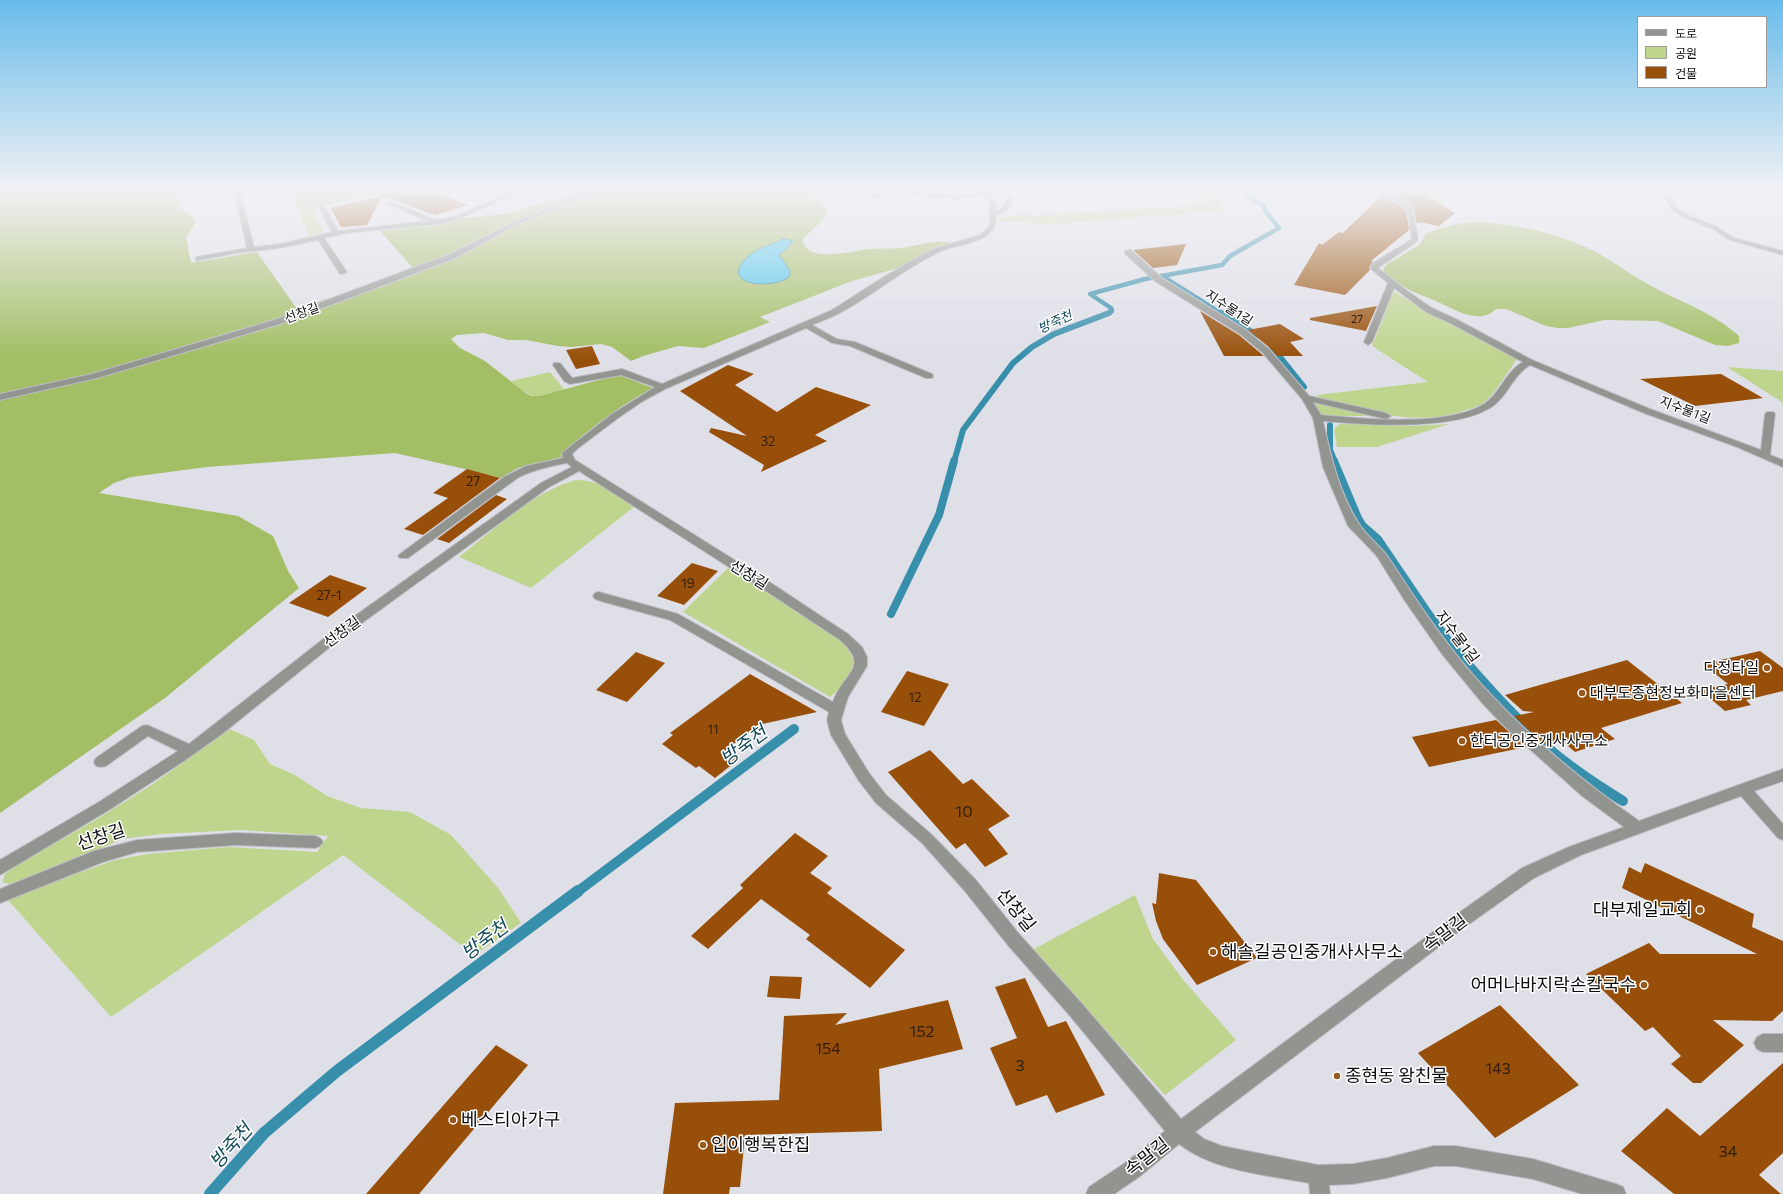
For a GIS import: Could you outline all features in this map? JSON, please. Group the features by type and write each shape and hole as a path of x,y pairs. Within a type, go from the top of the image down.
{"street":[{"path":"199,259 268,248"},
{"path":"327,248 343,272"},
{"name":"선창길","path":"0,397 108,372 277,322 453,256 469,248"},
{"path":"574,463 567,457 568,453 574,447 640,399 662,387 807,324 849,304 888,278 925,256 943,248"},
{"name":"지수물1길","path":"1404,248 1376,265 1374,268 1429,310 1453,321 1529,362 1647,411 1783,464"},
{"path":"1766,248 1783,252"},
{"name":"지수물1길","path":"1128,252 1156,278 1259,344 1306,398 1318,418 1328,467 1354,526 1380,553 1409,598 1452,657 1488,701 1509,722 1587,792 1637,828"},
{"path":"1368,342 1392,283"},
{"path":"807,324 834,341 852,344 929,376"},
{"path":"1318,418 1355,421 1406,421 1437,420 1458,417 1474,412 1488,405 1498,396 1513,373 1518,368 1529,362"},
{"path":"557,365 567,380 570,381 622,372 662,387"},
{"path":"1306,398 1406,421"},
{"path":"1765,456 1770,414"},
{"path":"404,556 521,471 543,464 574,463"},
{"name":"선창길","path":"0,868 112,802 190,750 306,658 574,463 764,584 844,637 856,647 861,657 861,666 841,697 834,720 838,735 864,777 880,799 902,816 927,839 970,885 1013,939 1077,1011 1179,1132"},
{"path":"599,596 617,602 657,610 674,617 836,710"},
{"path":"101,762 147,730 190,750"},
{"name":"속말길","path":"1096,1194 1132,1170 1179,1132 1281,1057 1458,922 1528,873 1575,852 1637,828 1783,775"},
{"path":"1743,789 1783,834"},
{"name":"선창길","path":"0,896 100,856 137,846 236,839 315,842"},
{"path":"1763,1043 1783,1043"},
{"name":"속말길","path":"1179,1132 1198,1147 1222,1156 1319,1185 1353,1174 1387,1168 1434,1156 1456,1156 1533,1169 1616,1194"}],"green space":[{"path":"0,248 188,248 191,263 257,252 297,309 414,269 395,248 465,248 450,256 272,321 144,360 0,395"},
{"path":"469,248 764,248 751,254 779,255 787,248 807,248 812,252 831,254 869,249 936,248 902,267 852,281 760,317 770,322 704,348 678,346 631,361 612,347 601,344 572,347 526,340 508,340 484,333 457,335 451,339 460,348 485,361 527,394 532,396 540,396 619,375 653,388 606,418 561,454 562,457 518,468 501,478 395,453 207,467 131,477 114,483 99,493 238,516 273,536 288,571 299,588 165,698 0,813 0,399 93,378 270,326 429,267"},
{"path":"1415,248 1587,248 1648,284 1719,321 1739,336 1739,343 1728,346 1715,345 1658,321 1604,320 1568,328 1558,328 1546,326 1506,309 1496,309 1489,314 1474,316 1458,312 1409,290 1397,283 1385,273 1383,269 1386,265"},
{"path":"1394,291 1423,310 1455,324 1517,359 1490,397 1484,403 1474,408 1448,415 1430,418 1412,418 1358,409 1322,400 1317,395 1428,382 1372,346"},
{"path":"1727,367 1783,371 1783,409 1782,402"},
{"path":"550,372 565,390 547,395 536,396 526,392 511,381"},
{"path":"1313,402 1377,416 1321,416"},
{"path":"1340,424 1414,426 1449,424 1377,447 1337,447 1334,429"},
{"path":"576,480 593,482 607,488 635,506 531,588 459,557 514,512 529,502 544,493"},
{"path":"729,567 842,642 848,649 853,661 852,668 841,687 830,697 683,612"},
{"path":"230,729 254,740 270,764 295,775 327,796 361,808 410,812 451,835 499,889 521,923 474,955 343,855 111,1017 8,900 115,860 148,854 229,847 317,852 328,836 241,830 161,834 123,839 28,878 9,884 2,882 5,874 17,865 97,819 153,784"},
{"path":"1135,895 1153,939 1184,981 1236,1040 1165,1095 1032,950"}],"water":[{"path":"762,248 787,248 779,255 790,271 789,277 770,284 749,282 742,278 739,273 741,265 757,250"}],"building":[{"path":"1153,248 1184,248 1177,265 1153,268 1133,250"},
{"path":"1316,248 1387,248 1371,261 1373,262 1369,268 1370,270 1345,295 1294,285"},
{"path":"1377,306 1366,331 1310,320 1310,318"},
{"path":"1200,311 1239,335 1264,356 1224,356"},
{"path":"1280,324 1304,339 1290,342 1303,356 1277,356 1270,348 1248,330"},
{"path":"592,346 600,364 576,369 566,350"},
{"path":"728,365 754,374 735,385 777,412 816,387 871,405 815,435 827,441 761,472 764,465 709,432 711,428 747,436 680,391"},
{"path":"1721,374 1763,398 1695,406 1640,379"},
{"path":"467,469 500,478 423,535 404,529 448,498 433,493"},
{"path":"496,495 507,499 449,543 437,539"},
{"path":"692,563 718,571 684,605 657,596"},
{"path":"330,575 367,588 328,617 289,603"},
{"path":"1760,651 1783,668 1783,691 1746,700 1751,705 1725,711 1700,690 1728,684 1703,664"},
{"path":"636,652 665,663 627,702 596,690"},
{"path":"1627,660 1682,703 1601,728 1615,739 1575,752 1561,740 1543,744 1514,716 1534,712 1523,711 1505,695"},
{"path":"907,671 949,684 924,726 881,712"},
{"path":"750,674 817,712 758,725 726,750 739,759 715,778 699,766 696,768 662,744 673,735 670,733"},
{"path":"1496,720 1526,747 1429,767 1412,737"},
{"path":"930,750 963,784 972,779 1010,816 988,829 1008,854 985,867 965,843 956,849 888,772"},
{"path":"795,833 828,856 810,873 832,888 827,893 905,950 870,988 806,939 810,935 761,899 708,949 691,936 743,888 740,885"},
{"path":"1645,863 1754,914 1752,927 1783,941 1783,1011 1772,1021 1713,1020 1744,1045 1701,1083 1693,1083 1671,1064 1681,1056 1653,1027 1645,1031 1586,974 1649,943 1660,954 1757,954 1622,888 1629,867 1641,873"},
{"path":"1159,873 1196,880 1257,958 1197,985 1163,939 1156,921 1152,903 1156,904"},
{"path":"770,976 802,977 800,999 767,997"},
{"path":"1025,978 1048,1027 1066,1021 1105,1095 1056,1113 1047,1095 1016,1106 990,1048 1017,1038 995,987"},
{"path":"948,1000 963,1049 879,1069 882,1131 745,1135 740,1187 730,1187 729,1194 663,1194 675,1103 779,1100 784,1016 847,1013 835,1025"},
{"path":"1500,1005 1579,1085 1495,1138 1418,1053"},
{"path":"496,1045 528,1065 419,1194 366,1194"},
{"path":"1783,1063 1783,1153 1759,1175 1781,1194 1674,1194 1621,1151 1667,1108 1700,1136"}],"waterway":[{"name":"방죽천","path":"954,462 963,430 1013,363 1032,347 1054,334 1109,313 1112,310 1090,294 1145,279 1222,265 1230,256 1244,248"},
{"path":"1162,276 1219,312"},
{"path":"1218,311 1257,335"},
{"path":"1272,347 1304,387"},
{"path":"1330,425 1330,450 1335,462"},
{"name":"방죽천","path":"891,614 939,515 954,461"},
{"path":"1334,461 1358,518 1363,526 1378,539 1428,613 1457,652"},
{"path":"1456,651 1500,701 1548,748 1584,776 1623,801"},
{"name":"방죽천","path":"577,892 794,729"},
{"name":"방죽천","path":"210,1194 264,1133 337,1071 578,891"}],"place":[{"name":"다정타일","path":"1767,668"},
{"name":"대부도종현정보화마을센터","path":"1582,693"},
{"name":"한터공인중개사사무소","path":"1462,741"},
{"name":"대부제일교회","path":"1700,910"},
{"name":"해솔길공인중개사사무소","path":"1213,952"},
{"name":"어머나바지락손칼국수","path":"1644,985"},
{"name":"종현동 왕친물","path":"1337,1076"},
{"name":"베스티아가구","path":"453,1120"},
{"name":"입이행복한집","path":"703,1145"}]}
